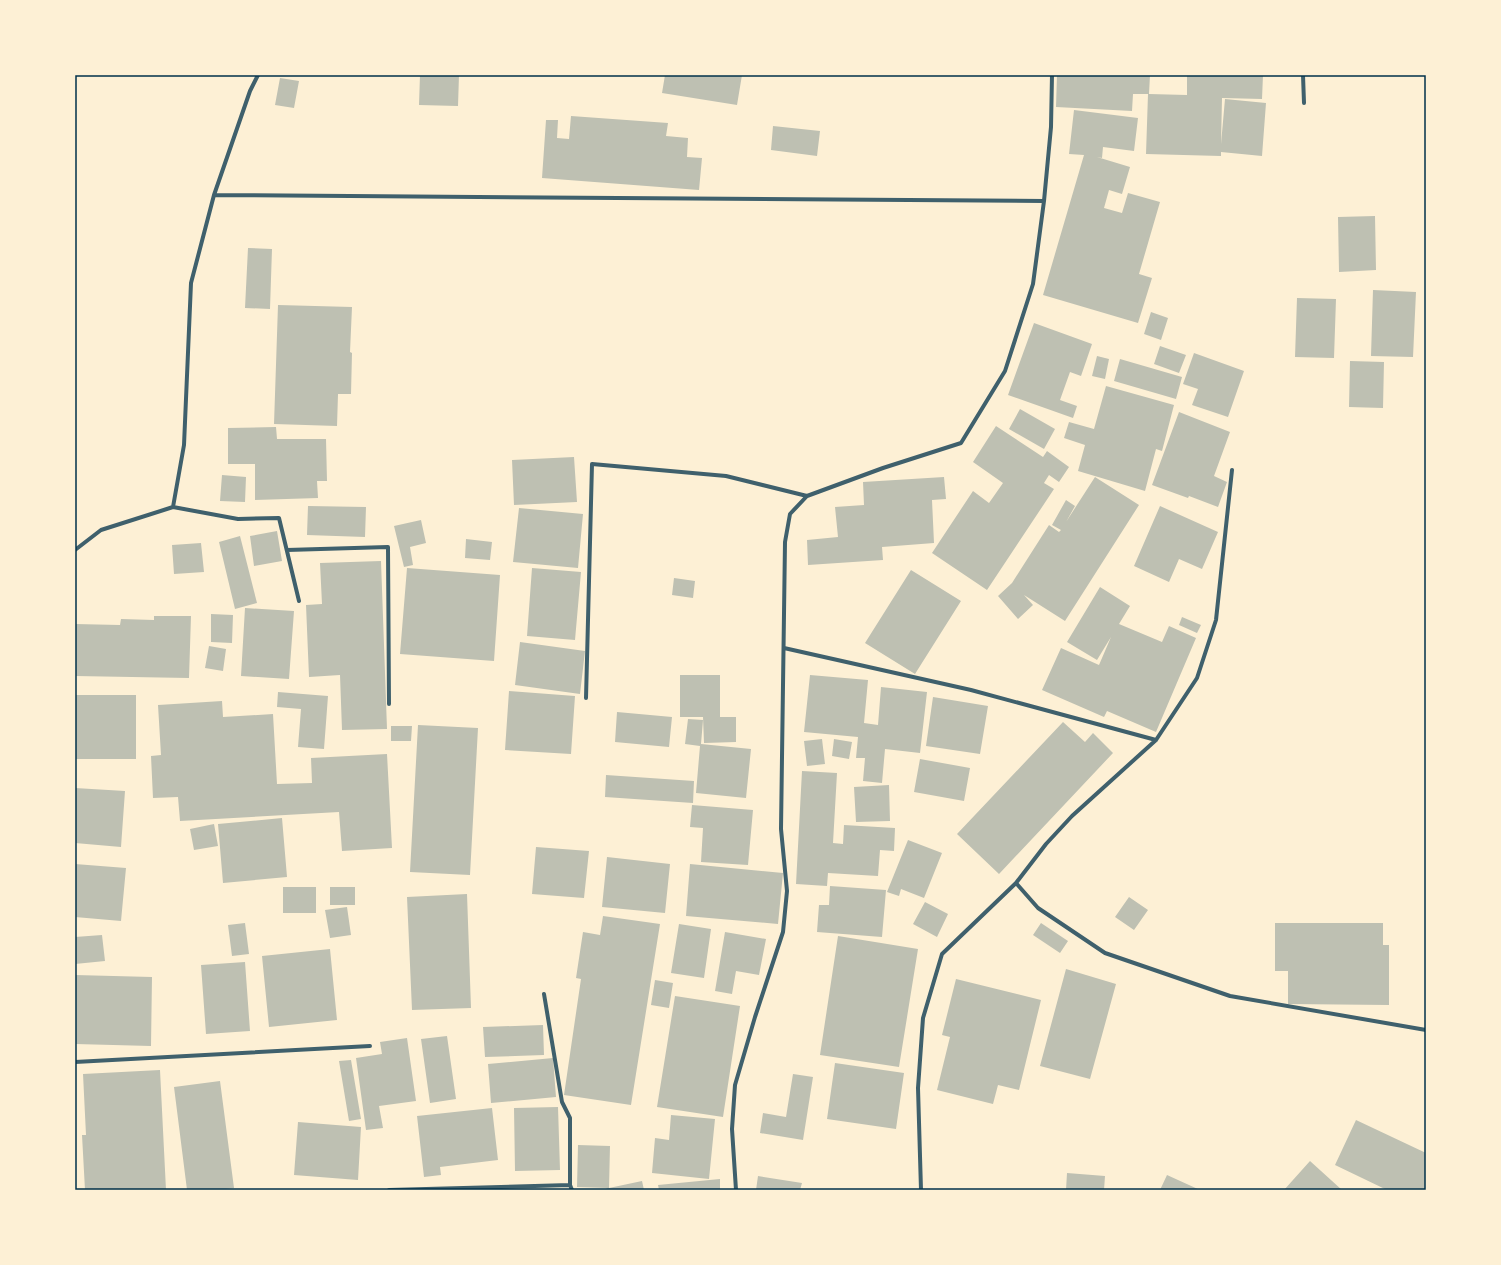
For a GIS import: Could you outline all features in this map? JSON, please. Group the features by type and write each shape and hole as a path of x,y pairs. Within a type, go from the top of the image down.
{"street":[{"path":"173,507 184,445 191,284 214,195 250,91 258,75"},
{"path":"736,1190 732,1129 735,1085 755,1017 783,932 787,891 781,829 785,542 790,514 807,496 883,468 961,443 1005,371 1033,284 1044,201 1051,127 1052,75"},
{"path":"1303,75 1304,103"},
{"path":"214,195 1044,201"},
{"path":"586,698 592,464 726,476 807,496"},
{"path":"921,1190 918,1088 923,1018 942,954 1016,883 1046,844 1072,816 1156,740 1197,678 1216,620 1232,470"},
{"path":"75,550 101,530 173,507 238,519 279,518 299,601"},
{"path":"287,550 388,547 389,704"},
{"path":"784,648 971,690 1156,740"},
{"path":"1016,883 1038,908 1105,953 1230,996 1426,1030"},
{"path":"544,994 562,1102 570,1118 570,1185 572,1190"},
{"path":"75,1062 370,1046"},
{"path":"390,1190 570,1185"}],"building":[{"path":"420,75 459,75 458,106 419,105"},
{"path":"665,75 742,75 737,105 662,93"},
{"path":"1057,75 1150,75 1149,94 1187,95 1187,75 1263,75 1262,99 1222,98 1221,144 1225,99 1266,103 1262,156 1221,152 1221,156 1146,154 1148,94 1133,94 1132,111 1056,107"},
{"path":"280,78 299,81 294,108 275,105"},
{"path":"1074,110 1138,118 1134,151 1103,147 1102,158 1097,157 1130,167 1122,194 1109,190 1104,208 1122,213 1128,193 1160,202 1139,274 1152,278 1138,323 1043,295 1084,155 1069,154"},
{"path":"571,116 668,123 666,136 688,138 687,157 702,158 699,190 542,178 546,120 558,120 557,138 569,139"},
{"path":"773,126 820,131 817,156 771,150"},
{"path":"1375,216 1376,270 1339,272 1338,217"},
{"path":"248,248 272,249 270,309 245,308"},
{"path":"1373,290 1416,292 1413,357 1371,356"},
{"path":"1297,298 1336,299 1334,358 1295,357"},
{"path":"278,305 352,307 350,352 352,353 351,394 338,394 337,426 274,424"},
{"path":"1151,312 1168,318 1161,340 1144,334"},
{"path":"1034,323 1092,344 1081,376 1070,372 1060,400 1077,406 1073,418 1008,395"},
{"path":"1160,346 1186,355 1179,373 1154,364"},
{"path":"1194,353 1244,371 1228,417 1192,405 1198,389 1183,384"},
{"path":"1097,356 1109,359 1105,379 1092,376"},
{"path":"1120,359 1182,377 1176,399 1114,381"},
{"path":"1350,361 1384,362 1383,408 1349,407"},
{"path":"1106,386 1174,405 1162,451 1156,449 1145,491 1078,471 1085,445 1064,438 1069,422 1094,429"},
{"path":"1020,409 1055,429 1044,449 1009,429"},
{"path":"1179,412 1230,432 1214,476 1227,482 1218,507 1189,496 1188,498 1152,485"},
{"path":"996,426 1043,457 1047,451 1069,467 1059,482 1049,475 1044,483 1054,489 987,590 932,553 973,491 989,503 1003,483 973,462"},
{"path":"276,427 277,439 326,439 327,481 317,481 318,498 255,500 255,464 228,464 228,428"},
{"path":"574,457 577,502 514,505 512,460"},
{"path":"222,475 246,477 245,502 220,501"},
{"path":"944,477 946,499 932,500 934,543 882,547 883,560 808,565 807,540 838,537 835,507 864,505 863,482"},
{"path":"1095,477 1139,505 1065,621 1024,595 1033,605 1018,619 998,596 1012,583 1049,525 1059,532 1061,530 1052,525 1066,500 1075,506 1066,522"},
{"path":"308,506 366,507 365,537 307,535"},
{"path":"1160,506 1218,532 1202,569 1179,559 1169,582 1134,566"},
{"path":"519,508 583,514 578,568 513,562"},
{"path":"421,520 426,543 410,547 413,565 404,567 394,526"},
{"path":"277,531 282,561 254,566 250,536"},
{"path":"240,536 257,603 235,609 219,542"},
{"path":"466,539 492,542 490,560 465,558"},
{"path":"201,543 204,572 174,574 172,545"},
{"path":"381,561 387,729 342,730 340,675 309,677 306,605 322,604 320,563"},
{"path":"407,568 500,575 494,661 400,654"},
{"path":"532,568 581,572 575,640 527,636"},
{"path":"911,570 961,601 915,674 865,643"},
{"path":"674,578 695,581 693,598 672,595"},
{"path":"1100,587 1130,606 1119,624 1162,642 1169,626 1196,638 1156,732 1107,711 1104,717 1042,690 1061,648 1099,665 1111,637 1097,660 1067,642"},
{"path":"245,608 294,611 289,679 241,676"},
{"path":"211,614 233,615 232,643 211,642"},
{"path":"154,616 191,616 189,678 75,676 75,624 120,625 121,619 154,620"},
{"path":"1182,617 1201,625 1197,633 1179,625"},
{"path":"520,642 585,651 580,694 515,685"},
{"path":"209,646 226,649 223,671 205,668"},
{"path":"680,675 720,675 720,717 736,717 736,742 704,743 703,717 680,717"},
{"path":"810,675 868,680 864,723 878,725 881,687 927,692 920,753 885,749 882,783 863,781 865,758 856,758 858,737 804,732"},
{"path":"509,691 575,696 571,754 505,750"},
{"path":"278,692 328,696 324,749 298,747 301,709 277,707"},
{"path":"75,695 136,695 136,759 75,759"},
{"path":"933,697 988,706 980,754 926,746"},
{"path":"222,701 223,717 273,714 277,784 312,783 311,758 387,754 392,848 342,851 339,812 180,821 178,797 153,798 151,756 161,755 158,705"},
{"path":"617,712 672,717 669,747 615,742"},
{"path":"688,719 703,720 701,744 751,749 746,798 696,793 700,746 685,744"},
{"path":"1063,722 1085,742 1093,733 1113,753 999,874 957,834"},
{"path":"418,725 478,728 470,875 410,872"},
{"path":"391,726 412,726 411,741 391,741"},
{"path":"822,739 825,764 807,766 804,741"},
{"path":"834,739 852,742 849,759 832,756"},
{"path":"920,759 970,768 964,801 914,792"},
{"path":"802,771 837,773 833,843 843,844 844,825 895,828 894,851 880,850 878,876 828,873 827,886 796,884"},
{"path":"606,775 694,781 693,803 605,797"},
{"path":"889,785 890,821 856,822 854,787"},
{"path":"75,788 125,791 121,847 75,843"},
{"path":"692,805 753,810 748,865 701,862 703,828 690,827"},
{"path":"282,818 287,877 223,883 218,824"},
{"path":"214,824 218,846 194,850 190,829"},
{"path":"908,840 942,853 924,898 901,889 899,896 887,892"},
{"path":"536,847 589,851 584,898 532,894"},
{"path":"607,857 670,864 665,913 602,907"},
{"path":"75,864 126,868 121,921 75,917"},
{"path":"690,864 783,873 778,924 686,916"},
{"path":"830,886 886,890 882,937 817,932 819,905 829,905"},
{"path":"283,887 316,887 316,913 283,913"},
{"path":"330,887 355,887 355,905 330,905"},
{"path":"467,894 471,1008 412,1010 407,897"},
{"path":"1129,897 1148,910 1134,930 1115,917"},
{"path":"925,902 948,914 937,937 913,924"},
{"path":"347,907 351,935 330,938 325,910"},
{"path":"603,916 660,924 631,1105 564,1095 581,979 576,978 583,932 600,935"},
{"path":"245,923 249,954 232,956 228,925"},
{"path":"1041,923 1068,941 1060,953 1033,935"},
{"path":"1275,923 1383,923 1383,945 1389,945 1389,1005 1288,1004 1288,971 1275,971"},
{"path":"679,924 711,929 704,978 671,973"},
{"path":"725,932 766,939 759,975 736,971 732,994 715,991"},
{"path":"102,935 105,961 75,964 75,937"},
{"path":"838,936 918,949 899,1067 820,1055"},
{"path":"330,949 337,1020 269,1027 262,956"},
{"path":"245,962 250,1031 206,1034 201,965"},
{"path":"1066,969 1116,984 1090,1079 1040,1066"},
{"path":"75,975 152,977 151,1046 75,1044"},
{"path":"956,979 1041,1000 1019,1090 998,1085 993,1104 937,1090 950,1037 942,1035"},
{"path":"655,980 673,983 669,1008 651,1005"},
{"path":"675,996 740,1006 723,1117 657,1107"},
{"path":"543,1025 544,1055 485,1057 483,1027"},
{"path":"447,1036 456,1099 430,1103 421,1039"},
{"path":"407,1038 416,1101 379,1106 383,1128 366,1130 356,1058 382,1054 380,1042"},
{"path":"553,1058 556,1097 491,1103 488,1064"},
{"path":"351,1060 361,1119 349,1121 339,1061"},
{"path":"835,1063 904,1073 896,1129 827,1119"},
{"path":"160,1070 166,1190 85,1190 82,1135 86,1135 83,1074"},
{"path":"793,1074 813,1077 803,1140 760,1133 763,1113 786,1117"},
{"path":"220,1081 234,1188 218,1190 187,1190 174,1087"},
{"path":"558,1107 560,1170 515,1171 514,1108"},
{"path":"492,1108 498,1160 440,1167 441,1175 424,1177 417,1116"},
{"path":"671,1115 715,1119 709,1179 652,1173 655,1138 669,1140"},
{"path":"1356,1120 1426,1153 1426,1190 1387,1190 1335,1165"},
{"path":"298,1122 361,1127 358,1180 294,1175"},
{"path":"578,1145 610,1146 609,1188 642,1181 644,1190 603,1190 608,1188 577,1187"},
{"path":"1310,1161 1342,1190 1284,1190"},
{"path":"1067,1173 1105,1176 1104,1190 1066,1190"},
{"path":"1167,1175 1200,1190 1160,1190"},
{"path":"758,1176 802,1183 800,1190 756,1190"},
{"path":"720,1179 720,1190 659,1190 658,1185"}]}
